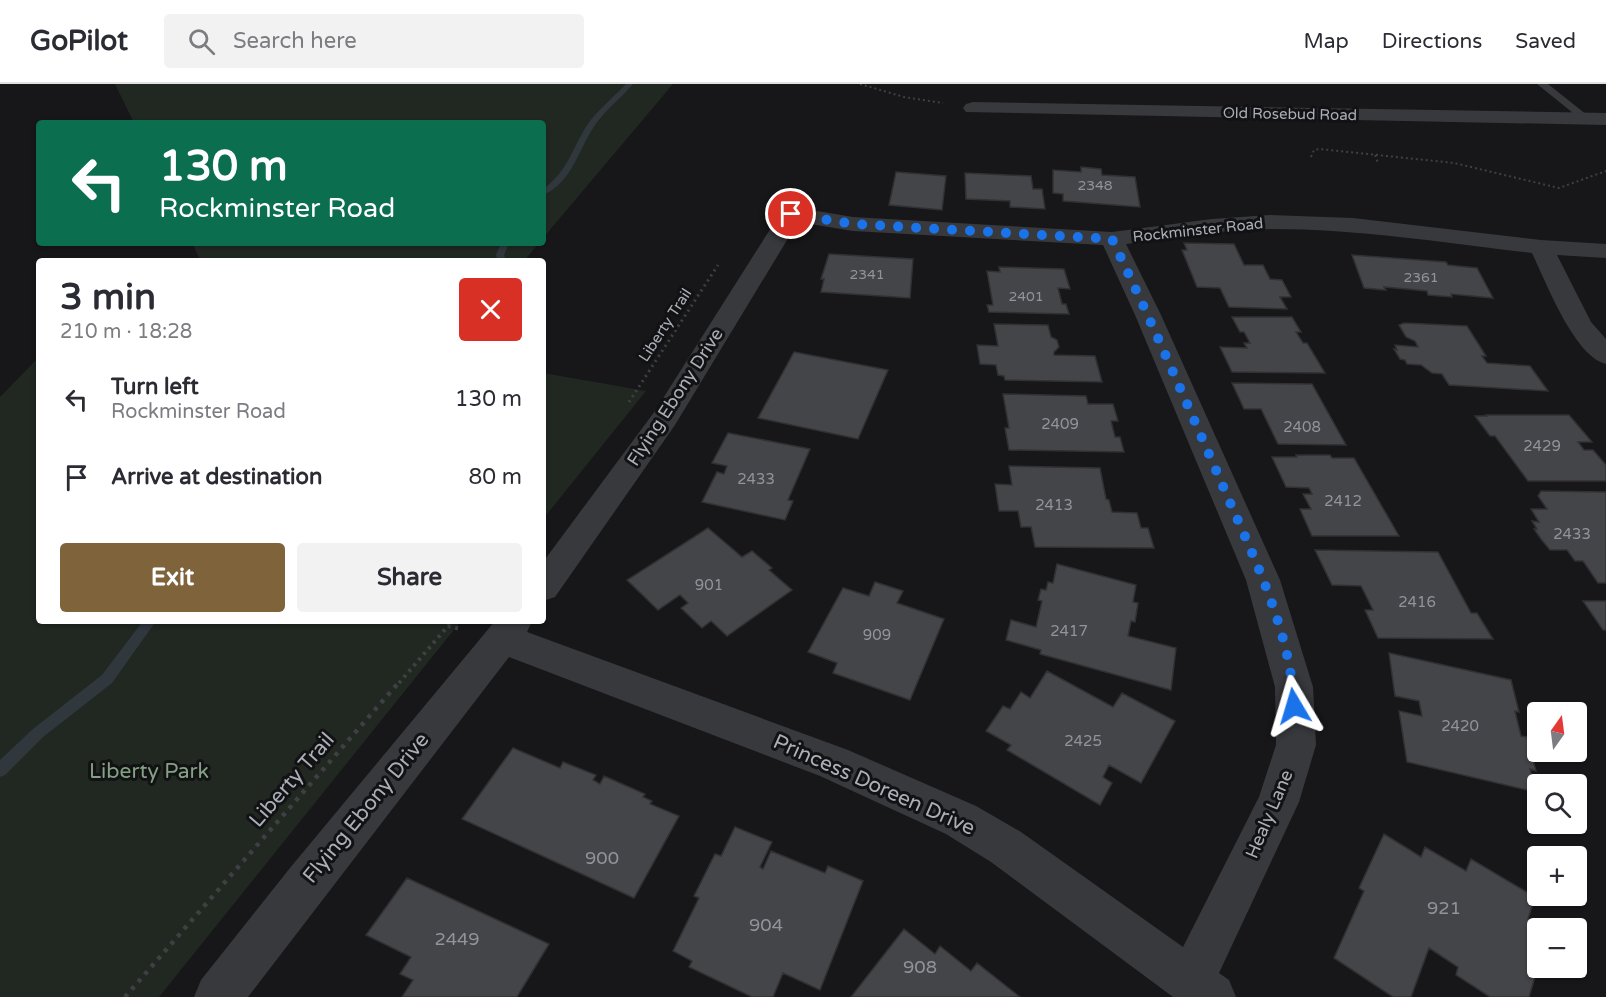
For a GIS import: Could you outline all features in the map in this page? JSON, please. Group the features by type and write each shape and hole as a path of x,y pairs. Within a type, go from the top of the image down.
{"street":[{"name":"Old Rosebud Road","path":"974,108 1597,119"},
{"name":"Rockminster Road","path":"795,208 853,224 1112,239 1212,226 1270,222 1353,225 1541,247 1606,251"},
{"name":"Flying Ebony Drive","path":"546,584 665,418 795,208"},
{"name":"Healy Lane","path":"1112,239 1148,315 1263,579 1294,687 1296,745 1278,802 1202,989"},
{"path":"1541,247 1579,325 1606,356"},
{"name":"Flying Ebony Drive","path":"218,997 299,891 509,630"},
{"name":"Princess Doreen Drive","path":"509,630 533,649 834,763 961,820 1006,847 1202,989"}],"lane":[{"path":"1542,84 1597,119"}],"path":[{"path":"860,84 904,97 974,108"},
{"path":"1311,157 1314,150 1320,149 1477,167 1559,188 1569,187 1594,173 1606,171"},
{"path":"1375,155 1378,163"},
{"name":"Liberty Trail","path":"629,402 720,262"},
{"name":"Liberty Trail","path":"125,997 448,626 509,630"}],"green space":[{"path":"115,84 673,84 546,234 546,120 133,120"},
{"path":"194,246 536,246 526,258 200,258"},
{"name":"Liberty Park","path":"36,360 36,624 459,624 159,997 0,997 0,397"},
{"path":"546,374 646,391 546,515"}],"building":[{"path":"1081,167 1101,169 1102,175 1135,177 1140,207 1063,201 1063,194 1053,193 1053,170 1081,172"},
{"path":"896,172 946,176 942,210 889,205"},
{"path":"965,173 1031,176 1033,189 1042,189 1045,209 1010,207 1010,201 966,199"},
{"path":"1184,243 1234,244 1244,265 1263,265 1270,279 1282,280 1291,297 1280,297 1287,309 1229,307 1220,288 1197,287 1182,250 1187,250"},
{"path":"829,254 913,259 910,298 821,292 824,279 821,279"},
{"path":"1352,255 1446,262 1448,265 1477,268 1493,298 1451,294 1452,297 1428,295 1427,291 1384,287 1386,290 1364,288"},
{"path":"999,267 1064,269 1070,289 1058,288 1062,304 1066,304 1069,314 989,312 987,305 993,305 987,271 1000,272"},
{"path":"1232,317 1292,317 1301,332 1296,332 1303,343 1307,343 1325,373 1232,372 1220,347 1247,348 1244,343 1250,343 1244,332 1240,332"},
{"path":"1404,323 1467,326 1486,356 1482,356 1487,363 1530,366 1548,391 1449,385 1442,374 1432,373 1421,365 1407,364 1405,360 1400,359 1394,349 1397,350 1395,345 1418,347 1415,341 1406,337 1399,325"},
{"path":"994,324 1048,325 1051,337 1057,340 1059,347 1054,355 1095,356 1102,382 1005,380 1004,376 998,375 996,365 980,364 977,345 998,346"},
{"path":"794,352 888,370 858,439 758,418"},
{"path":"1232,383 1312,384 1346,445 1278,444 1261,409 1244,409"},
{"path":"1003,394 1086,396 1088,404 1113,404 1118,421 1111,421 1115,437 1120,437 1124,452 1009,450 1005,428 1009,428"},
{"path":"1569,415 1592,442 1578,442 1584,450 1593,450 1606,465 1606,481 1528,481 1495,436 1490,436 1475,416"},
{"path":"728,433 810,449 788,500 793,501 785,520 702,502 717,472 724,474 727,466 712,463"},
{"path":"1296,455 1354,458 1399,536 1312,536 1300,509 1311,509 1303,494 1312,494 1309,488 1286,487 1272,457 1297,457"},
{"path":"1009,466 1100,468 1106,499 1109,500 1112,512 1137,513 1141,528 1148,528 1154,548 1035,547 1031,527 1021,527 1018,511 999,511 995,484 1012,485"},
{"path":"1541,491 1606,492 1606,583 1598,583 1583,561 1575,561 1567,550 1550,550 1541,539 1532,521 1539,522 1531,509 1547,509 1538,496"},
{"path":"708,528 742,557 752,551 792,590 727,636 711,621 702,628 681,608 688,603 680,595 658,610 627,580"},
{"path":"1315,550 1438,552 1471,613 1477,613 1493,639 1378,638 1365,610 1373,610 1361,586 1332,585"},
{"path":"1057,564 1136,585 1133,602 1138,603 1135,622 1131,621 1128,636 1176,648 1171,690 1040,654 1041,650 1006,640 1011,620 1036,627 1042,601 1038,600 1041,589 1046,590 1048,582 1053,583"},
{"path":"875,582 903,591 897,603 944,619 910,700 833,673 837,663 808,652 843,588 869,596"},
{"path":"1583,601 1606,601 1606,630 1603,630"},
{"path":"1389,653 1511,680 1519,712 1515,711 1521,736 1527,737 1527,762 1534,762 1536,771 1530,769 1531,774 1527,774 1527,790 1407,762 1399,711 1422,716 1419,701 1395,696"},
{"path":"1047,671 1113,707 1122,693 1175,721 1141,783 1109,765 1103,777 1112,783 1100,805 1007,750 1011,745 986,731 1003,706 1010,709 1021,692 1030,698"},
{"path":"513,748 560,768 563,762 596,775 593,780 600,784 604,776 645,794 643,797 652,801 650,804 679,816 634,898 462,819"},
{"path":"735,827 772,842 760,867 763,869 771,851 825,873 828,866 863,881 820,990 783,973 773,997 752,997 689,967 692,961 673,951 699,898 694,896 715,854 721,856"},
{"path":"1384,834 1421,857 1425,847 1466,871 1471,859 1527,892 1527,906 1532,906 1527,918 1527,978 1535,978 1529,997 1490,997 1456,975 1458,967 1429,948 1411,997 1393,997 1334,958 1364,891 1359,888"},
{"path":"407,878 549,944 517,997 402,997 413,980 400,974 411,957 366,935"},
{"path":"904,929 935,954 940,946 971,971 977,963 1020,997 851,997"}],"waterway":[{"path":"546,191 572,164 577,150 594,121 630,84"},
{"path":"501,258 504,246"},
{"path":"0,770 38,733 107,679 148,624"}],"route":[{"path":"791,214 853,224 1112,239 1148,315 1263,579 1294,687 1294,706"}]}
